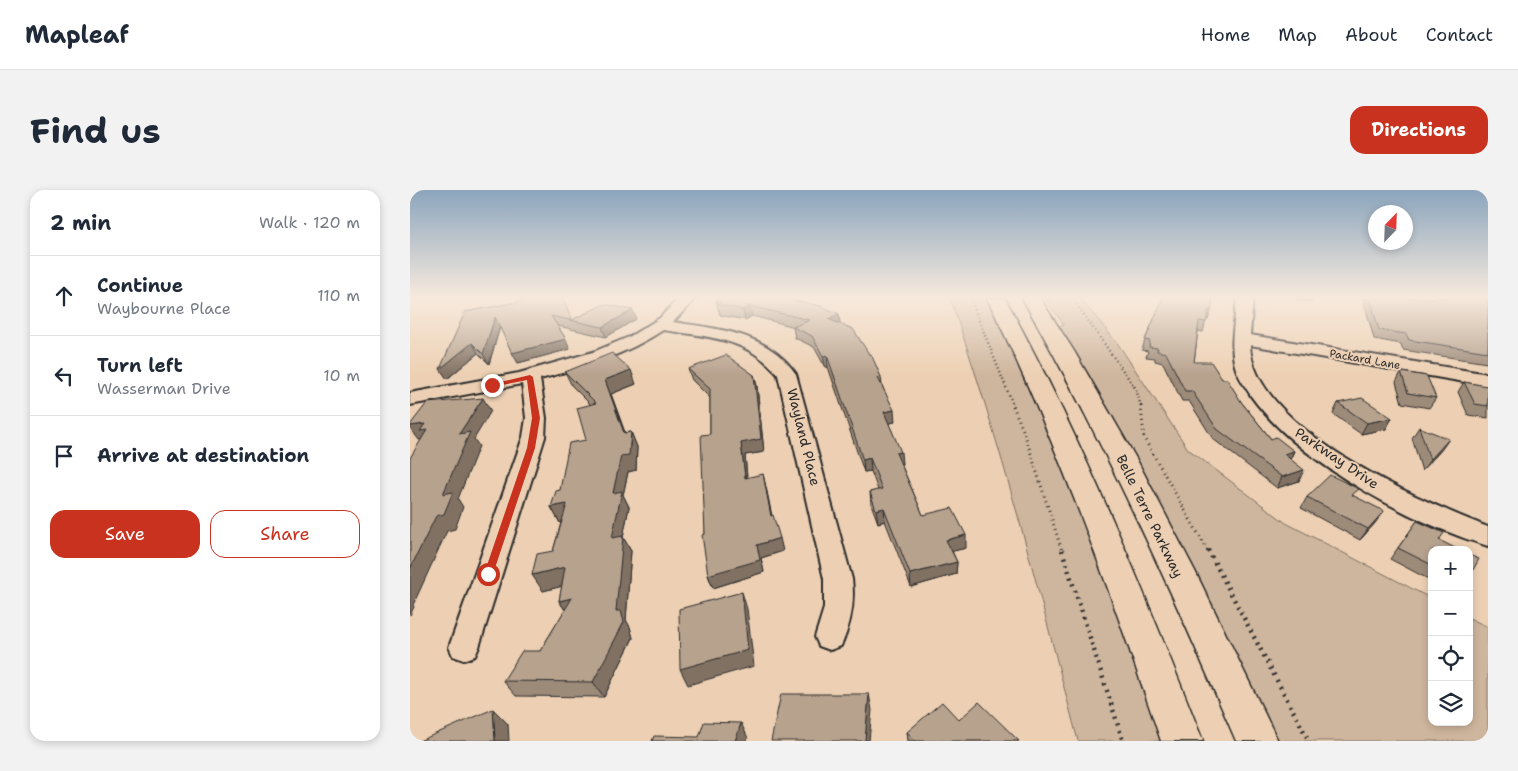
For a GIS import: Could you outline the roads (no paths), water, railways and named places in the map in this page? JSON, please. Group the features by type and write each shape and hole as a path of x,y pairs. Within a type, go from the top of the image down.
{"main road":[{"path":"1010,324 1024,349 1066,443 1142,631 1182,741"},
{"name":"Belle Terre Parkway","path":"1047,324 1086,389 1134,483 1197,610 1257,741"}],"street":[{"name":"Parkway Drive","path":"1244,324 1243,358 1248,376 1270,406 1291,428 1339,463 1380,488 1427,512 1488,537"},
{"path":"410,399 530,377 603,354 661,325"},
{"name":"Wayland Place","path":"661,325 717,334 746,342 775,358 787,374 838,579 839,613 830,637"},
{"name":"Packard Lane","path":"1243,339 1488,380"},
{"path":"464,647 534,437 536,418 530,377"}]}
